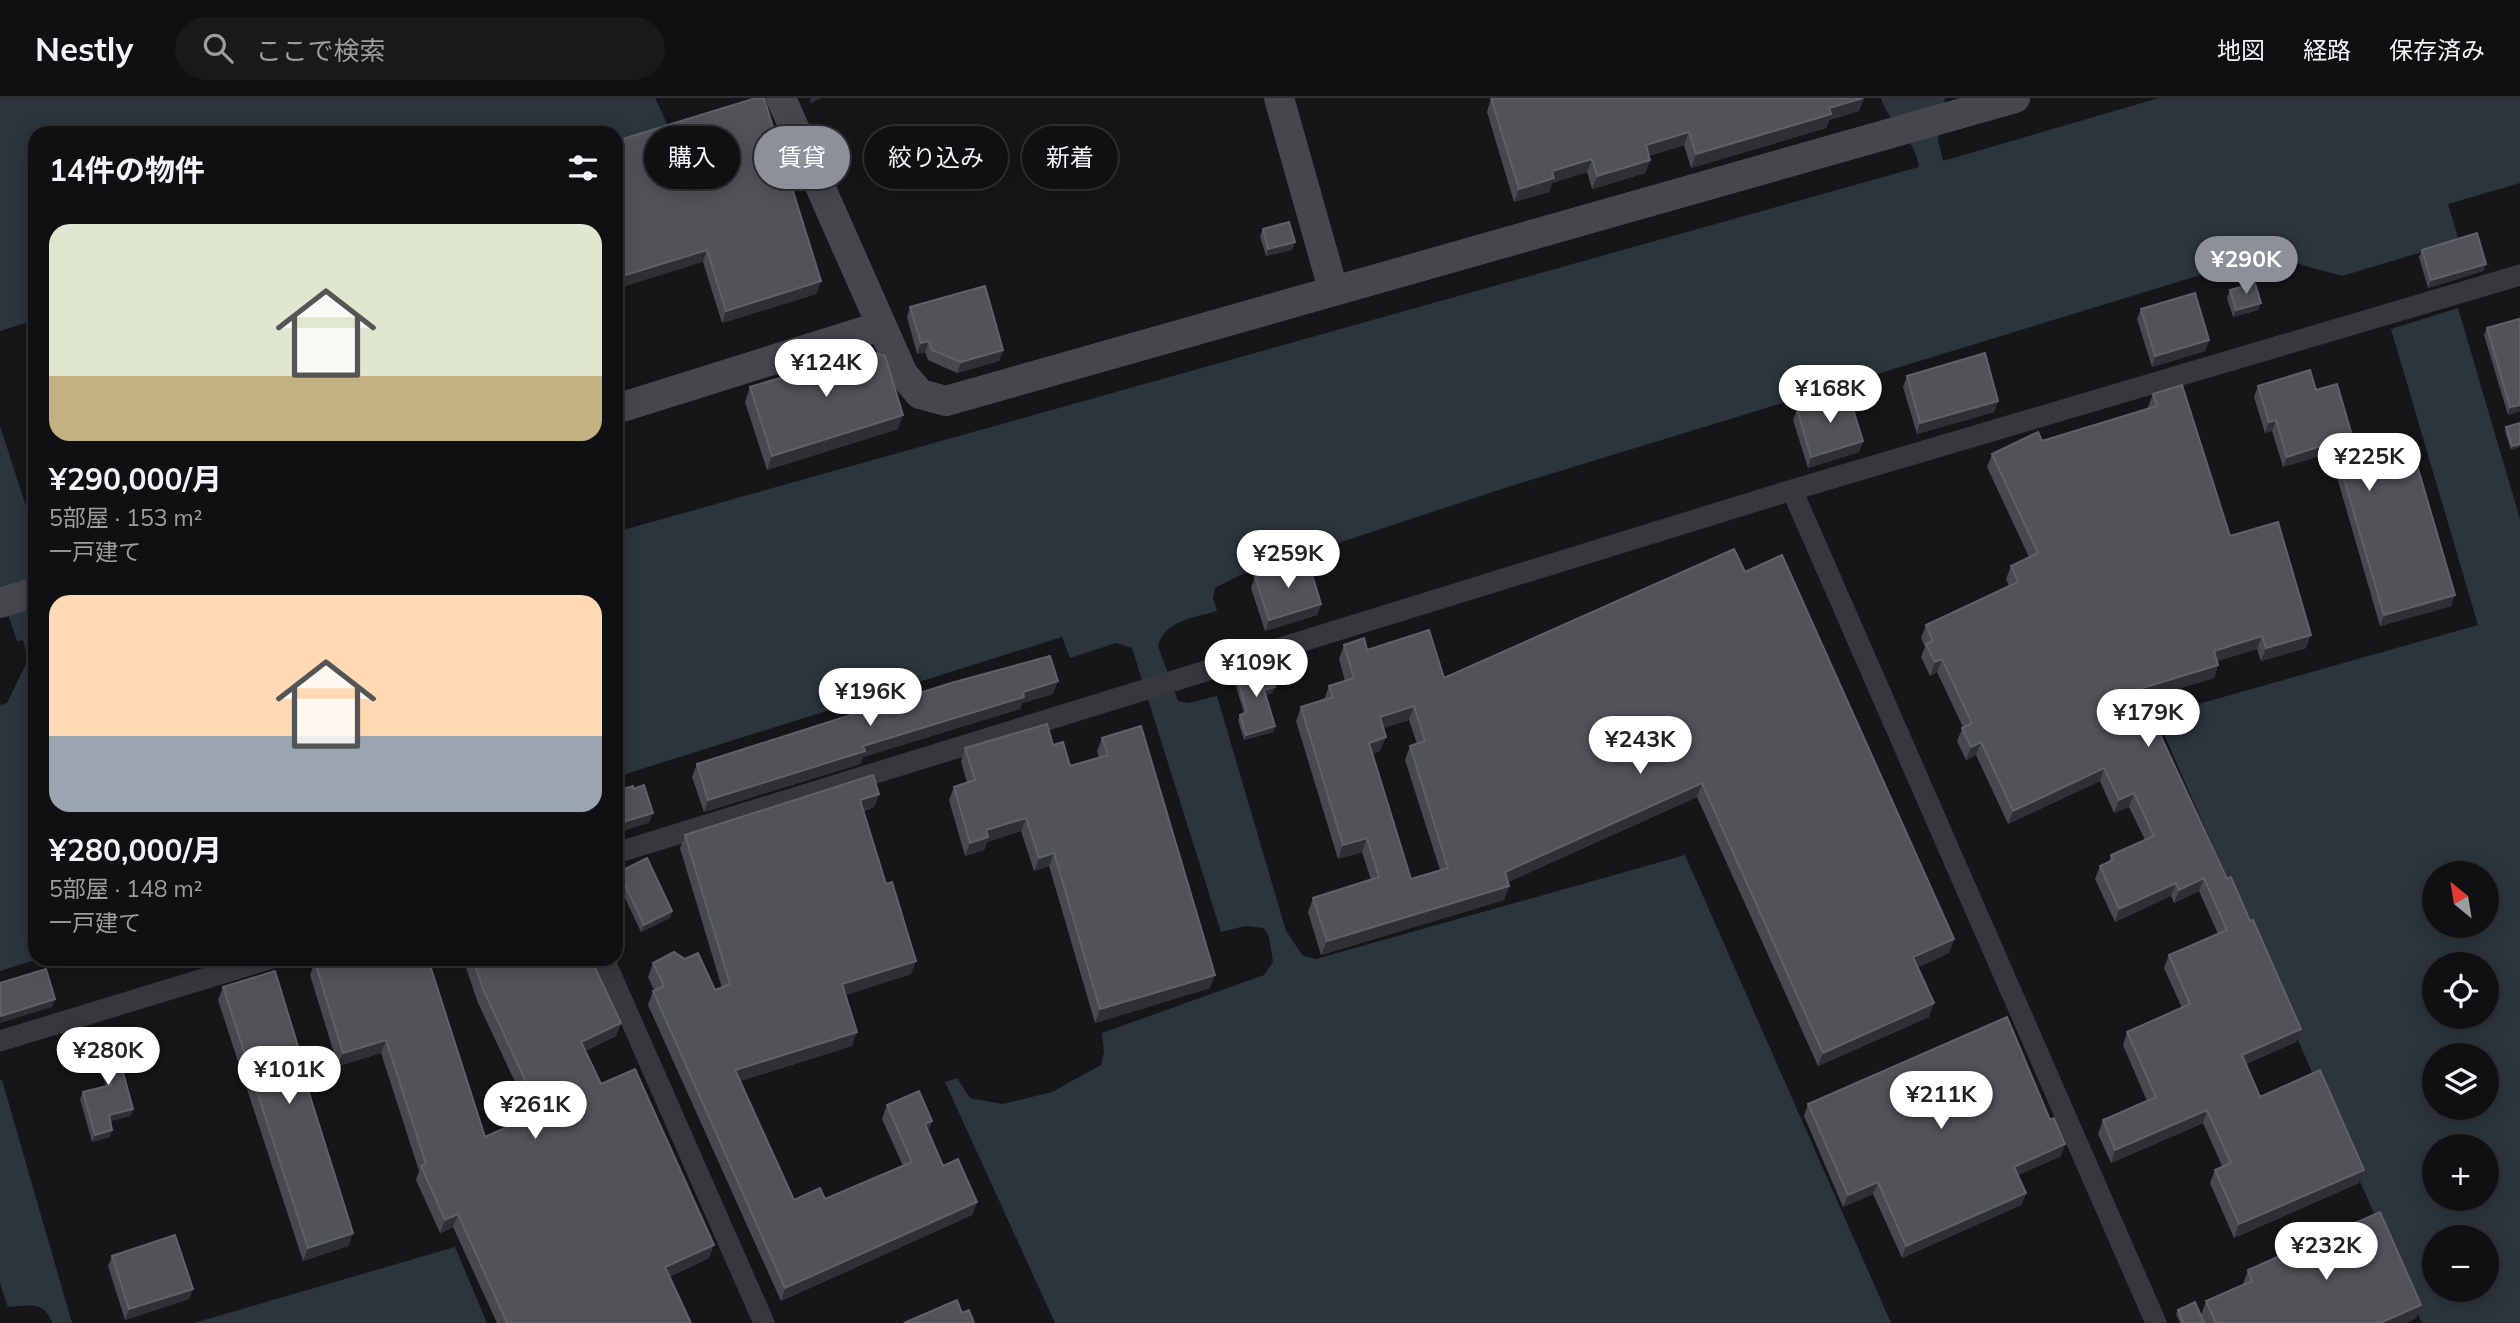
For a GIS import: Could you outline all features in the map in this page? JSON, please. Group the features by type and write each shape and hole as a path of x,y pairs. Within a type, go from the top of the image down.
{"street":[{"path":"781,98 910,386 933,400 946,401 1333,289 2014,98"},
{"path":"1279,98 1333,289"},
{"path":"623,851 1792,490 2350,328 2520,275"},
{"path":"623,407 881,326"},
{"path":"1792,490 2156,1323"},
{"path":"0,603 28,594"},
{"path":"1,1041 246,966"},
{"path":"607,966 764,1323"}],"shaded area":[{"path":"0,98 655,98 668,126 644,126 644,136 623,142 623,126 28,126 28,322 0,331"},
{"path":"1881,98 1945,98 1938,139 1943,161 2159,98 2520,98 2520,183 2448,204 2459,241 2342,276 2266,255 1508,487 1238,576 1215,588 1213,598 1217,611 1174,625 1161,637 1158,646 1178,701 1189,703 1217,696 1286,931 1303,956 1316,959 1685,855 1891,1323 1055,1323 945,1082 957,1078 970,1098 1003,1104 1052,1092 1101,1065 1104,1052 1102,1033 1264,975 1273,962 1269,937 1264,928 1245,926 1221,932 1132,648 1116,643 1070,658 1062,637 623,775 623,530 1919,167 1913,148"},
{"path":"2458,308 2520,519 2520,1323 2422,1323 2156,716 2478,625 2391,329"},
{"path":"0,426 28,512 28,660 23,640 17,641 7,612 0,613"},
{"path":"28,660 28,962 0,971 0,705 7,703"},
{"path":"0,1080 72,1323 52,1323 45,1311 35,1306 8,1307 0,1283"},
{"path":"455,1247 487,1323 194,1323"}],"building":[{"path":"756,98 764,98 773,126 754,126 754,189 792,189 821,281 726,311 707,250 623,276 623,139 644,132 644,189 740,189 740,126 665,126"},
{"path":"1491,98 1863,98 1829,108 1831,114 1696,154 1689,132 1646,145 1650,160 1597,176 1592,159 1552,171 1554,178 1519,189"},
{"path":"1289,222 1295,242 1268,249 1263,229"},
{"path":"2477,233 2486,264 2431,280 2422,250"},
{"path":"2255,283 2261,303 2236,310 2230,290"},
{"path":"985,286 1003,350 961,362 932,350 929,341 921,343 910,307"},
{"path":"2195,293 2209,340 2155,356 2141,309"},
{"path":"2519,319 2520,405 2510,407 2487,328"},
{"path":"854,346 885,356 903,415 772,456 750,387 800,372 797,363"},
{"path":"1985,353 1998,401 1920,423 1907,376"},
{"path":"2310,370 2316,390 2337,384 2358,456 2410,441 2455,595 2384,615 2333,442 2287,457 2276,420 2269,422 2258,386"},
{"path":"2182,385 2230,536 2278,522 2311,635 2266,648 2262,636 2214,651 2218,665 2139,689 2227,879 2231,877 2250,921 2253,920 2301,1029 2242,1055 2260,1097 2320,1070 2364,1170 2239,1224 2215,1170 2231,1163 2207,1110 2115,1150 2103,1120 2156,1097 2127,1032 2190,1004 2169,955 2227,930 2204,878 2179,890 2176,883 2119,909 2100,866 2113,860 2111,855 2154,836 2134,793 2119,800 2104,768 2013,811 1981,742 1971,747 1962,728 1972,723 1942,659 1935,662 1926,644 1933,641 1926,625 2018,582 2011,566 2038,553 1992,454 2038,432 2042,441 2157,406 2153,394"},
{"path":"1848,393 1863,441 1811,457 1797,409"},
{"path":"2520,423 2520,444 2512,446 2506,427"},
{"path":"1734,549 1745,572 1782,555 1954,939 1913,957 1934,1003 1823,1053 1702,783 1505,872 1509,886 1327,941 1313,898 1379,877 1367,838 1343,845 1301,707 1333,697 1329,686 1354,678 1344,645 1364,638 1367,650 1429,630 1444,678","holes":["1414,706 1425,741 1410,746 1448,868 1411,879 1369,743 1386,737 1380,717"]},
{"path":"1308,561 1321,604 1269,620 1255,577"},
{"path":"1050,656 1058,681 1023,692 1024,697 863,746 865,751 708,800 697,764 951,683"},
{"path":"1268,664 1275,687 1264,690 1275,726 1246,735 1240,715 1247,712 1236,674"},
{"path":"1047,724 1053,745 1063,742 1070,766 1108,755 1102,738 1141,726 1215,975 1100,1009 1054,853 1039,858 1026,818 986,830 988,837 970,843 954,787 975,780 965,748"},
{"path":"873,775 879,794 860,800 886,884 892,882 916,961 842,984 857,1032 735,1070 794,1200 820,1188 825,1199 912,1162 887,1105 919,1091 932,1121 925,1124 943,1166 958,1159 977,1202 785,1288 653,991 664,986 653,963 674,952 685,959 698,953 715,990 730,984 685,835"},
{"path":"644,785 653,813 623,822 623,789 633,786 633,789"},
{"path":"647,858 672,911 644,925 623,880 623,870"},
{"path":"316,966 430,966 485,1137 540,1112 483,989 475,966 594,966 621,1023 581,1042 601,1084 635,1069 714,1245 665,1267 691,1323 507,1323 458,1214 445,1220 421,1166 426,1164 386,1040 343,1053"},
{"path":"46,969 55,999 1,1016 0,983"},
{"path":"275,971 300,1053 308,1050 315,1074 304,1077 353,1233 308,1248 223,987"},
{"path":"2007,1017 2050,1120 2054,1118 2065,1144 2014,1167 2026,1193 1906,1246 1878,1182 1848,1195 1808,1104"},
{"path":"111,1028 133,1109 109,1115 112,1130 95,1135 83,1092 111,1085 94,1034"},
{"path":"2380,1212 2421,1305 2380,1323 2216,1323 2206,1301 2252,1281 2248,1270"},
{"path":"175,1235 193,1289 129,1309 112,1256"},
{"path":"957,1300 962,1313 969,1310 974,1323 904,1323"},
{"path":"2195,1302 2204,1323 2183,1323 2178,1310"}]}
